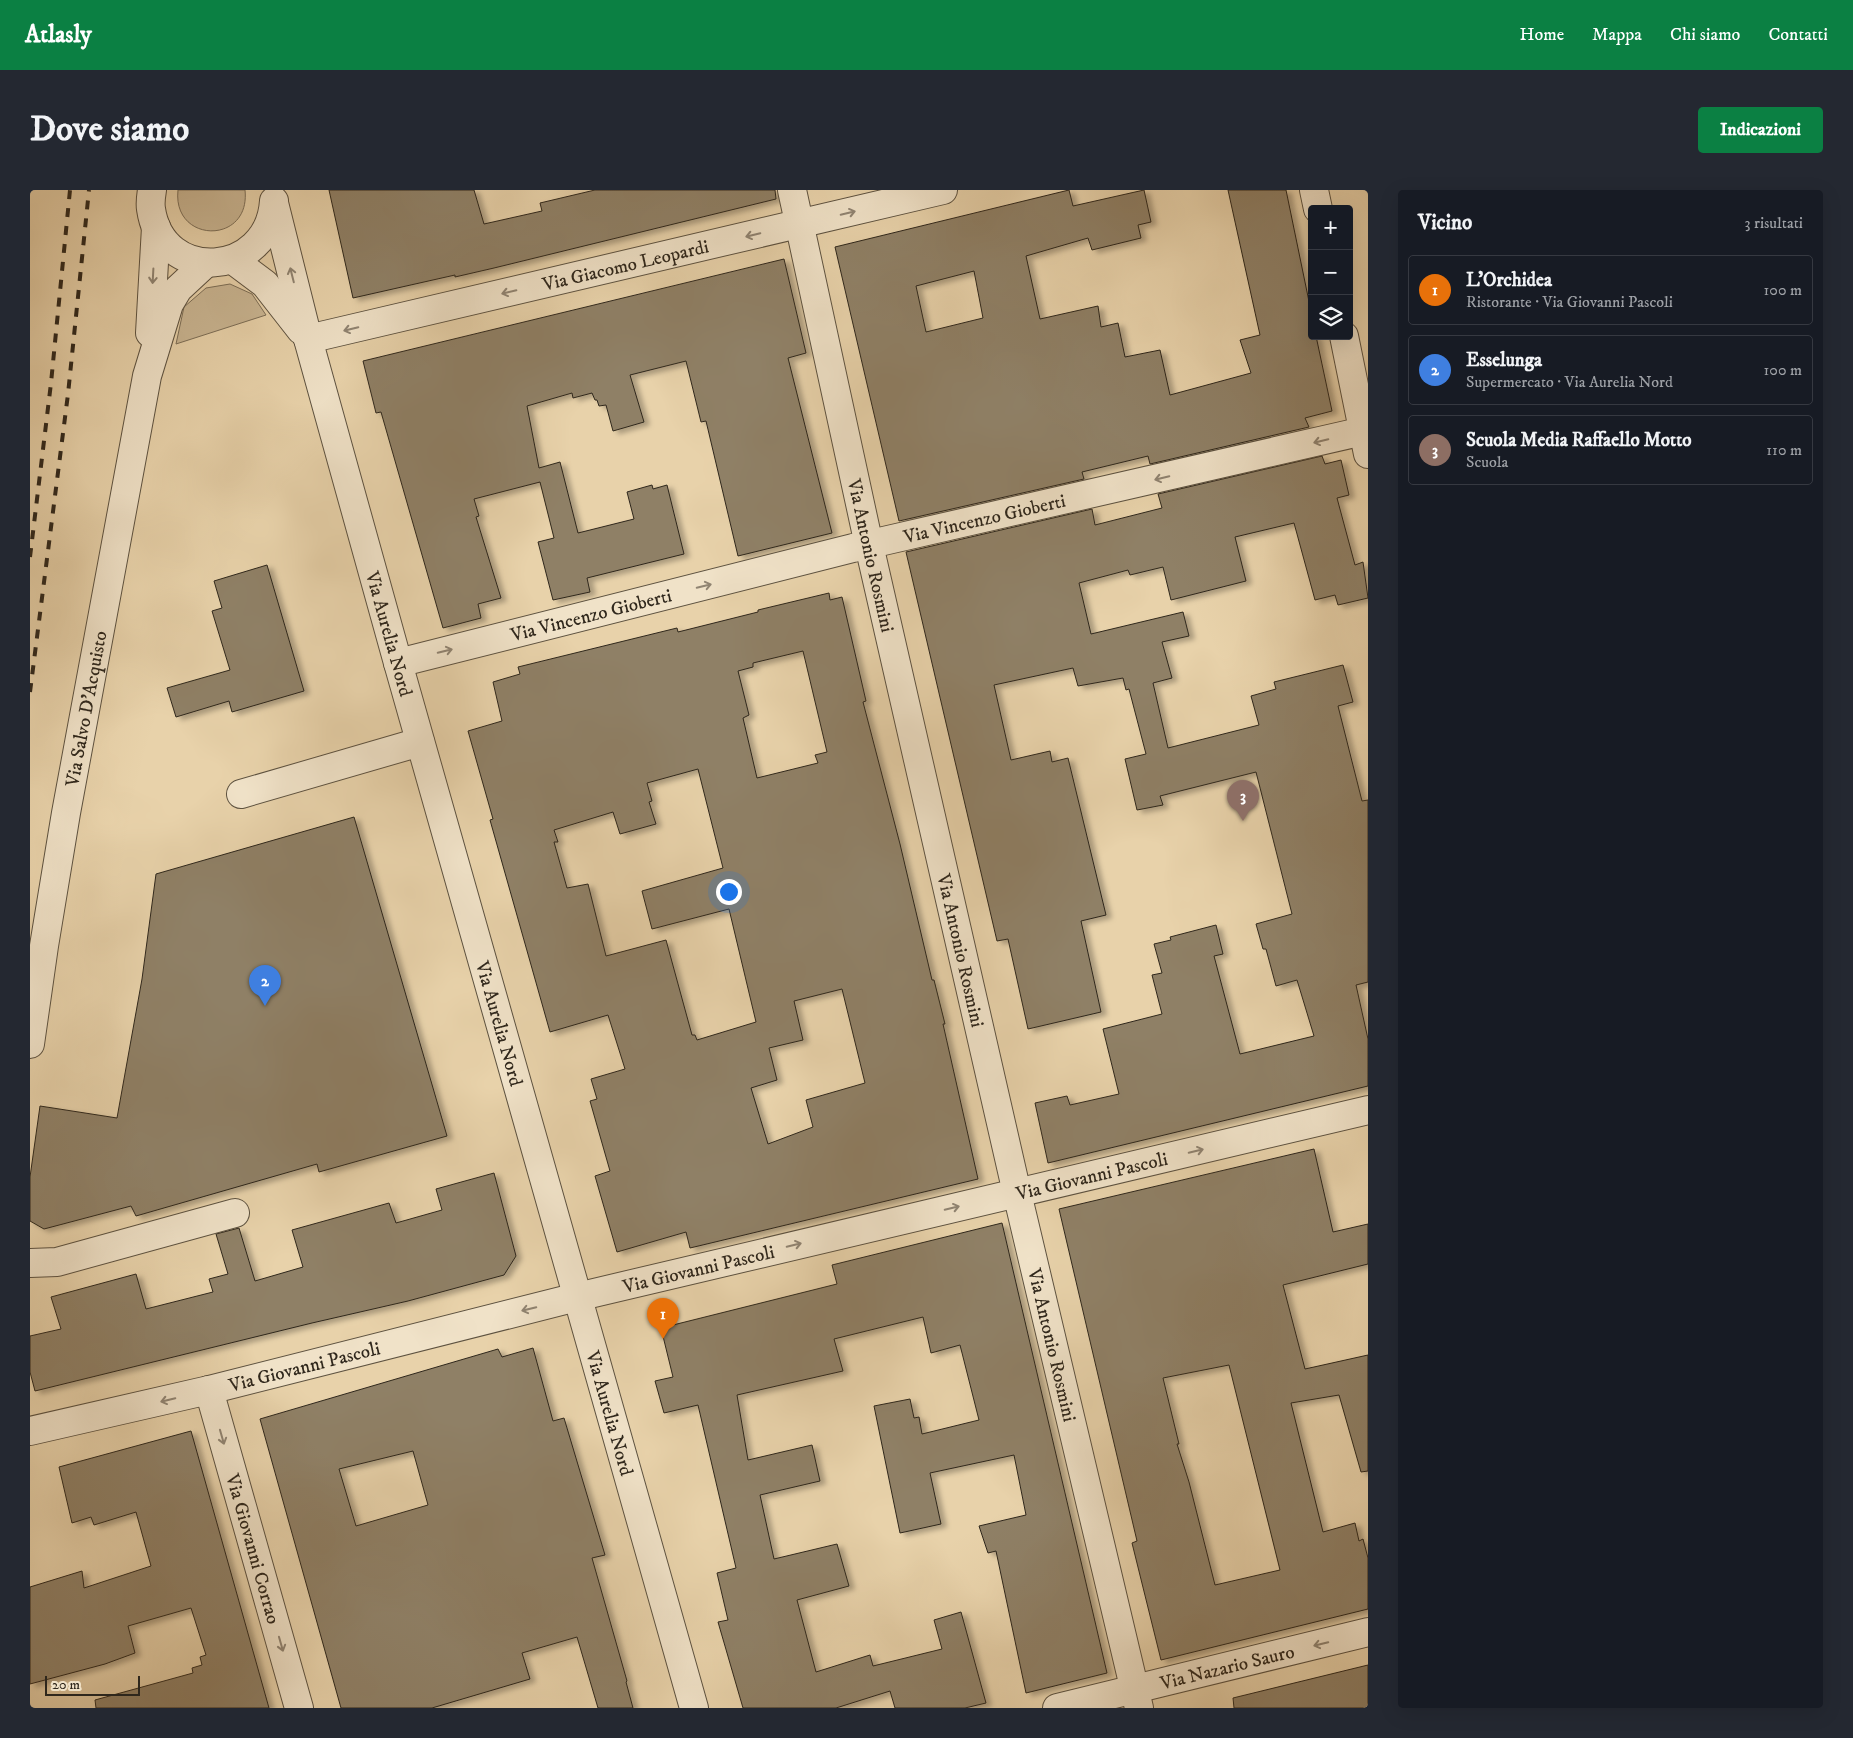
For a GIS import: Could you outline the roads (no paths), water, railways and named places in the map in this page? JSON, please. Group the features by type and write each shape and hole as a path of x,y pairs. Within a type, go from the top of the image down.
{"street":[{"path":"152,190 151,209 156,227 162,237 176,252 196,261 206,263 233,260 245,254 263,237 269,227 273,196"},
{"name":"Via Antonio Rosmini","path":"792,190 869,545 1017,1192 1137,1699"},
{"name":"Via Giacomo Leopardi","path":"308,339 943,190"},
{"path":"1314,190 1317,205"},
{"name":"Via Aurelia Nord","path":"273,196 308,339 398,663 576,1297 694,1708"},
{"name":"Via Salvo D'Acquisto","path":"147,376 156,227"},
{"name":"Via Aurelia Nord","path":"233,260 265,284 308,339"},
{"name":"Via Salvo D'Acquisto","path":"30,1044 66,812 147,376 169,304 178,289 206,263"},
{"path":"1345,340 1366,438"},
{"name":"Via Vincenzo Gioberti","path":"398,663 869,545 1366,438"},
{"path":"241,794 420,742"},
{"name":"Via Giovanni Pascoli","path":"30,1431 209,1390 576,1297 1368,1110"},
{"path":"30,1263 57,1262 235,1213"},
{"name":"Via Giovanni Corrao","path":"209,1390 299,1708"},
{"name":"Via Nazario Sauro","path":"1057,1708 1137,1699 1368,1632"}],"railway":[{"path":"30,557 51,383 70,190"},
{"path":"30,692 68,394 89,190"}],"place":[{"name":"Scuola Media Raffaello Motto","path":"1243,821"},
{"name":"Esselunga","path":"265,1006"},
{"name":"L'Orchidea","path":"663,1339"}]}
